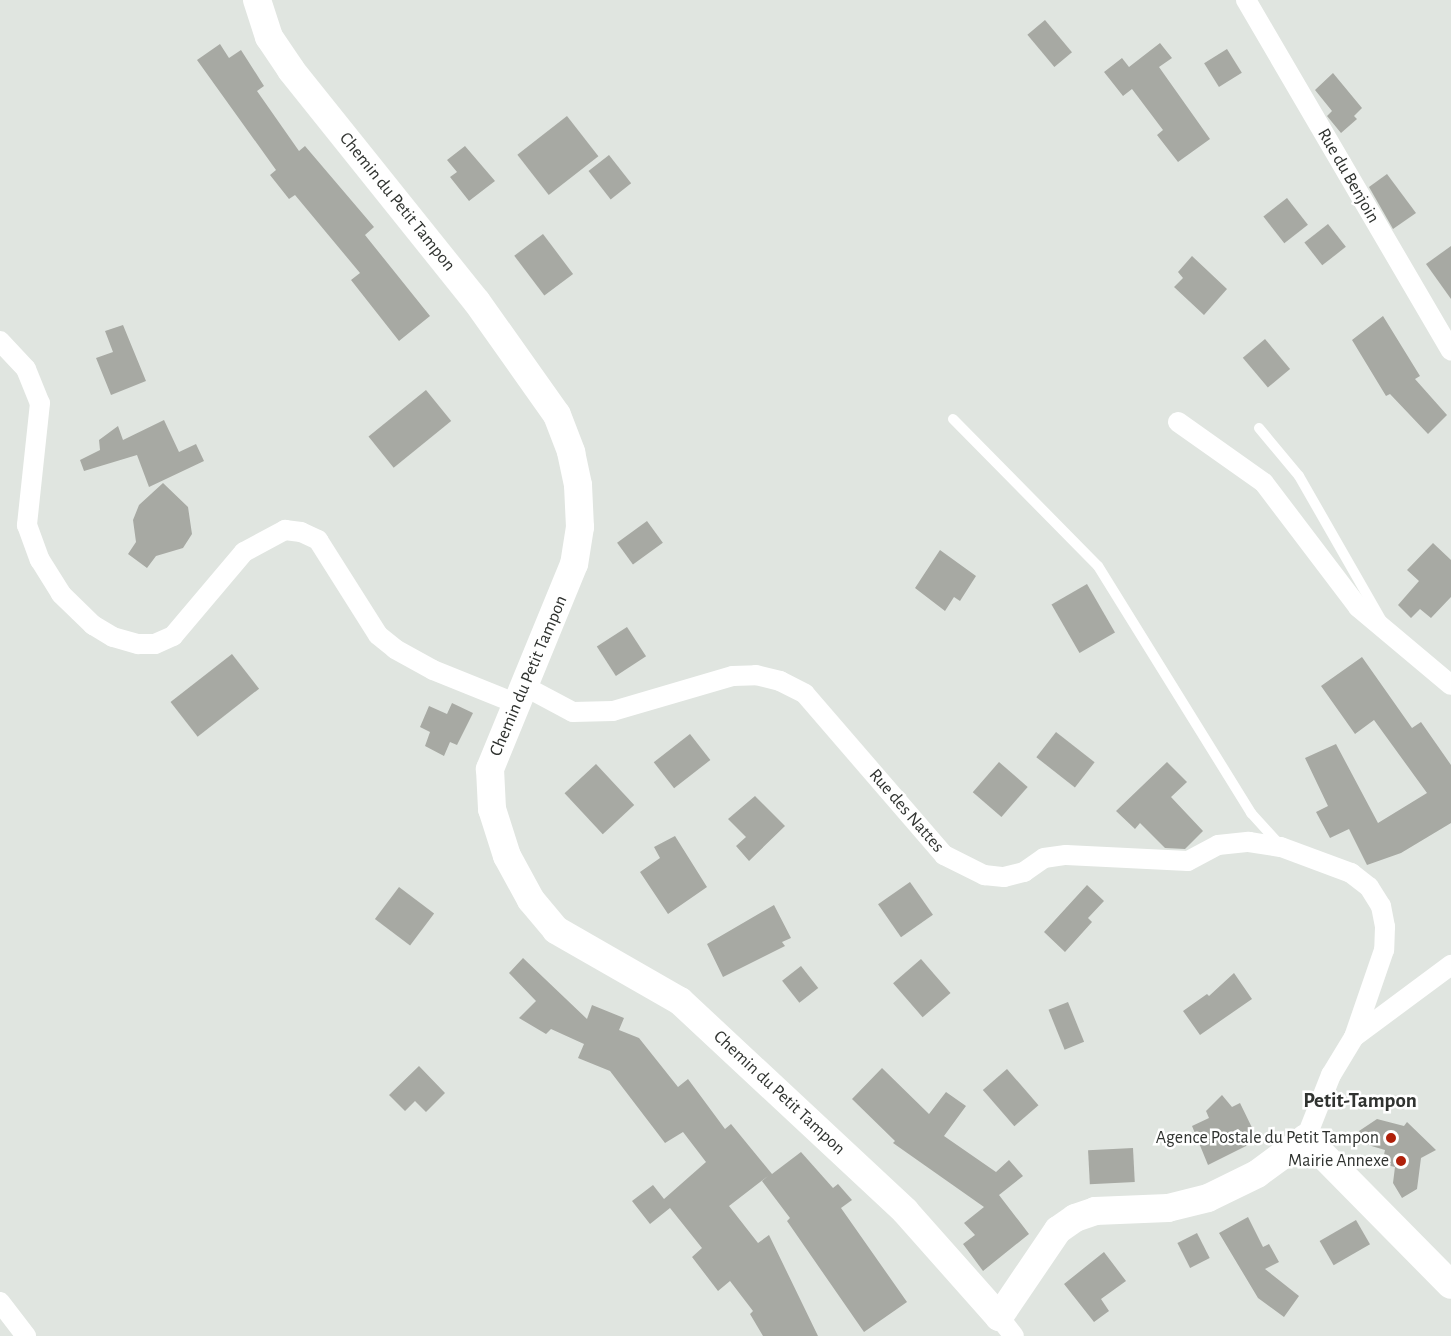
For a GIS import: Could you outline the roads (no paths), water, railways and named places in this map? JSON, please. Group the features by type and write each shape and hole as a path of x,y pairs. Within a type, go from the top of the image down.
{"street":[{"name":"Chemin du Petit Tampon","path":"257,0 269,37 291,70 477,302 561,424 578,484 580,527 574,564 490,769 492,809 507,856 531,900 556,930 680,1001 905,1211 1006,1326"},
{"name":"Rue du Benjoin","path":"1246,0 1451,351"},
{"name":"Rue des Nattes","path":"0,341 26,369 40,403 27,525 40,560 61,594 93,625 113,637 138,644 155,644 173,636 244,552 285,530 302,532 318,540 378,635 395,649 433,670 573,712 613,711 733,676 756,675 780,681 805,694 944,855 984,875 1004,877 1024,872 1044,858 1066,855 1188,861 1218,845 1249,842 1281,847 1351,873 1369,887 1382,906 1384,950 1354,1037"},
{"path":"1178,422 1264,483 1351,598 1385,627 1405,648 1451,685"},
{"path":"1006,1326 1058,1230 1075,1218 1095,1212 1168,1208 1208,1198 1257,1174 1306,1138 1331,1075 1354,1037 1451,965"},
{"path":"1306,1138 1451,1285"},
{"path":"0,1302 26,1336"}],"lane":[{"path":"953,419 1098,566 1251,813 1281,847"},
{"path":"1259,428 1299,476 1385,627"}],"place":[{"name":"Agence Postale du Petit Tampon","path":"1391,1138"},
{"name":"Mairie Annexe","path":"1401,1161"}],"district":[{"name":"Petit-Tampon","path":"1360,1101"}]}
